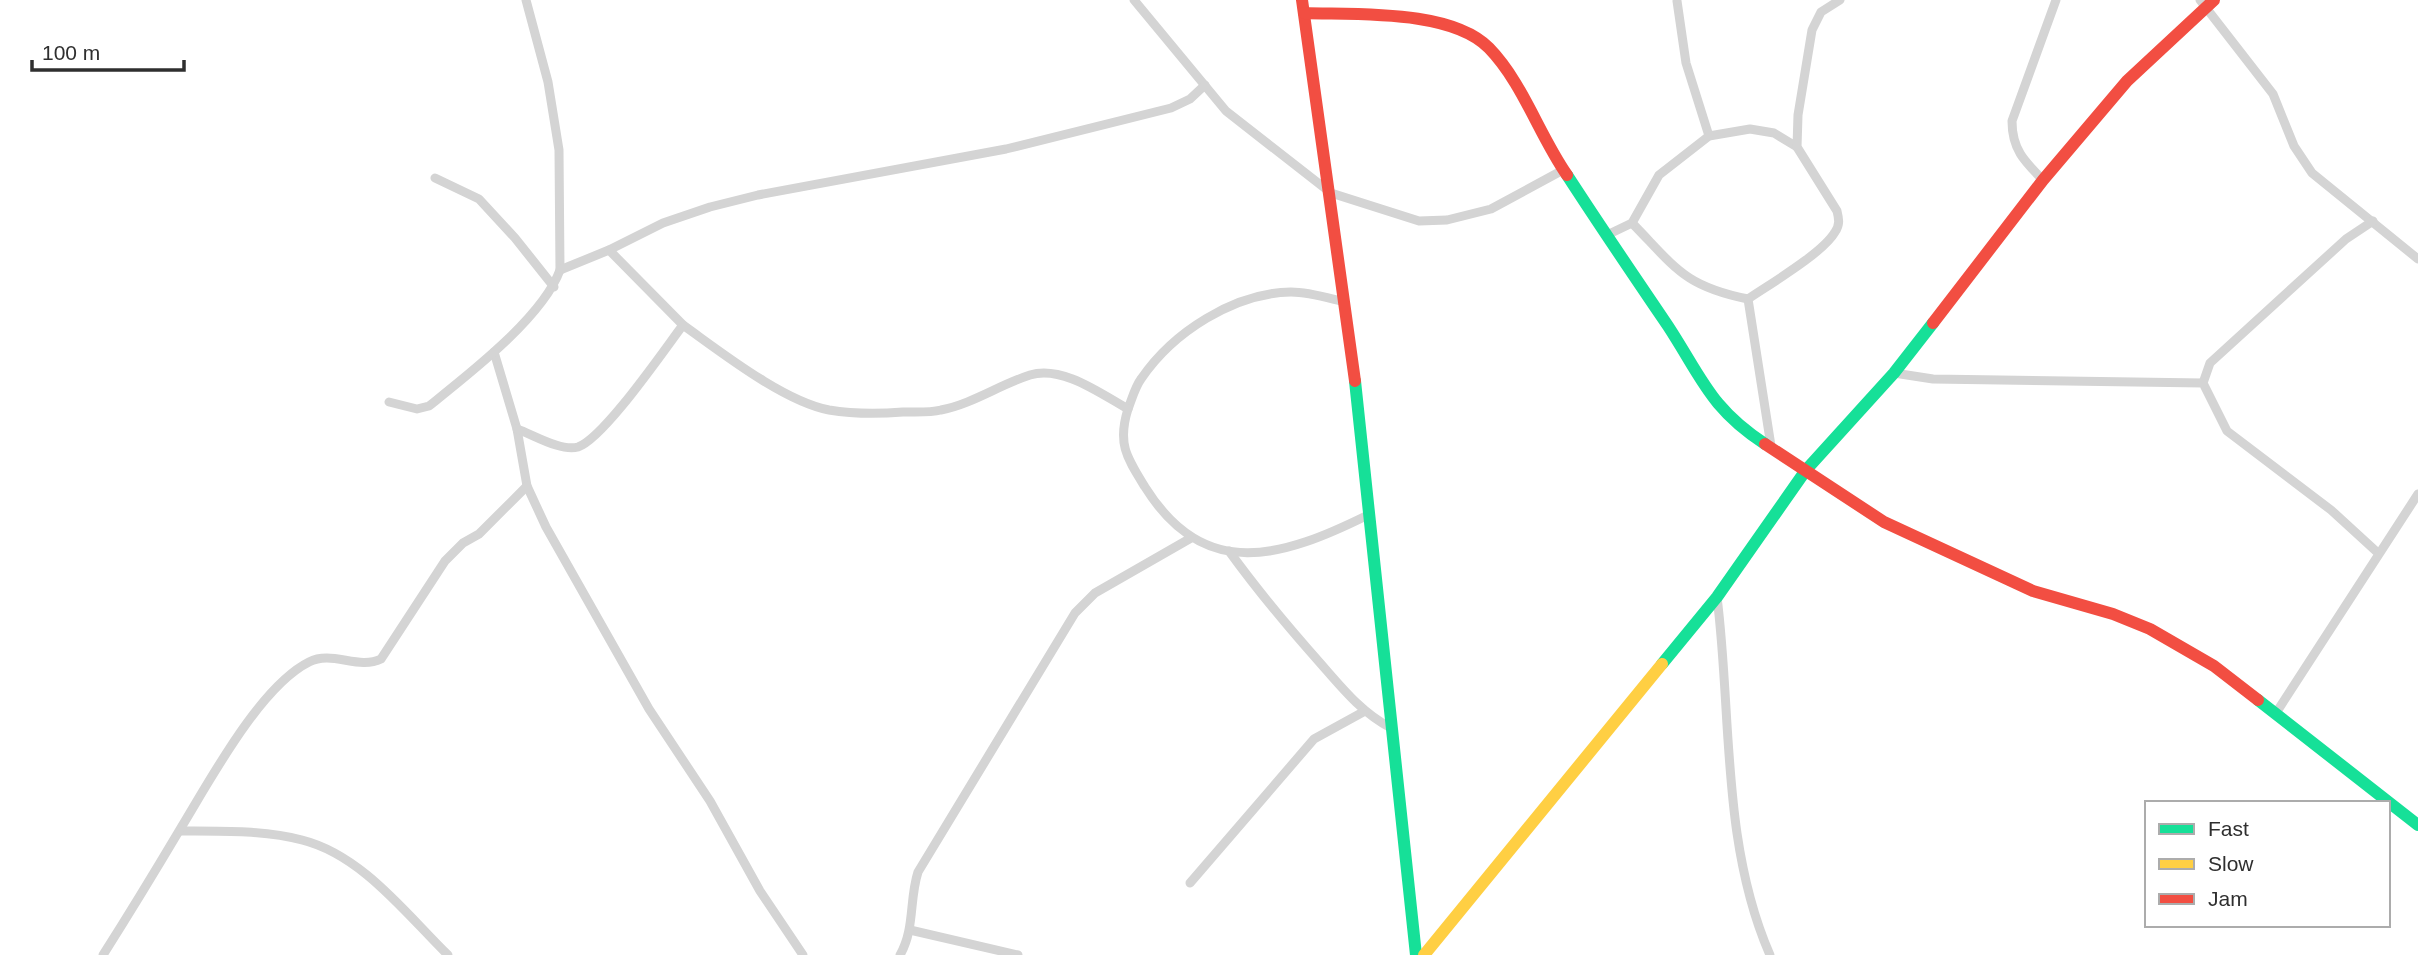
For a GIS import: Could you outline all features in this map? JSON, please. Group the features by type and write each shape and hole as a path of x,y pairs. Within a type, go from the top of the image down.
{"street":[{"path":"389,402 417,409 429,406 494,352 554,287 560,270 559,150 548,82 526,0"},
{"path":"1134,0 1226,111 1331,193 1419,222 1447,220 1491,209 1563,170"},
{"path":"1797,147 1798,116 1812,30 1821,12 1840,0"},
{"path":"2043,180 2018,154 2012,138 2012,121 2056,0"},
{"path":"1677,1 1686,63 1709,136"},
{"path":"1424,955 1717,597 1806,470 1894,373 2043,180 2062,161 2127,81 2207,3 2273,94 2294,146 2312,173 2418,259"},
{"path":"1416,955 1345,302 1303,7 1416,17 1466,33 1488,47 1511,78 1563,170 1714,402 1735,424 1884,522 1950,555 2033,592 2113,614 2150,629 2214,666 2388,801"},
{"path":"560,270 609,250 663,223 710,207 758,195 1006,149 1171,108 1190,99 1205,85"},
{"path":"1607,235 1633,223 1659,175 1709,136 1749,129 1774,134 1797,147 1838,211 1839,224 1834,235 1799,264 1748,299 1718,293 1681,274 1633,223"},
{"path":"435,178 479,199 515,238 554,287"},
{"path":"2373,221 2346,239 2210,363 2203,383 2227,431 2331,510 2378,553"},
{"path":"609,250 683,325 738,365 827,410 881,414 940,410 985,396 1032,374 1056,375 1079,383 1128,409"},
{"path":"1345,302 1294,292 1262,295 1234,303 1195,325 1140,379 1122,429 1126,456 1155,502 1191,538 1229,551 1285,550 1331,533 1368,515"},
{"path":"1748,299 1770,446"},
{"path":"517,429 562,446 577,447 595,435 617,410 683,325"},
{"path":"494,352 517,429 527,486 596,619 649,709 710,801 760,891 803,955"},
{"path":"1894,373 1933,379 2203,383"},
{"path":"103,955 227,751 269,696 307,663 322,657 370,664 381,659 445,561 463,543 479,534 527,486"},
{"path":"2276,713 2418,494"},
{"path":"900,955 910,930 911,895 918,872 1075,613 1095,593 1191,538"},
{"path":"1229,551 1263,599 1365,711 1391,728"},
{"path":"1717,597 1726,667 1734,818 1746,882 1770,955"},
{"path":"1190,883 1314,740 1365,711"},
{"path":"2390,803 2418,825"},
{"path":"180,831 228,831 303,840 331,852 357,867 448,955"},
{"path":"910,930 1018,955"}],"traffic: fast":[{"path":"1567,175 1719,405 1746,431 1765,444"},
{"path":"1662,664 1717,597 1806,470 1894,373 1933,323"},
{"path":"1355,381 1416,955"},
{"path":"2258,700 2387,801"},
{"path":"2390,803 2418,825"}],"traffic: slow":[{"path":"1424,955 1662,664"}],"traffic: jam":[{"path":"1302,0 1355,381"},
{"path":"1933,323 2043,180 2127,81 2214,0"},
{"path":"1304,13 1427,20 1472,35 1489,48 1512,77 1567,175"},
{"path":"1765,444 1884,522 2033,591 2113,614 2150,629 2214,666 2258,700"}]}
